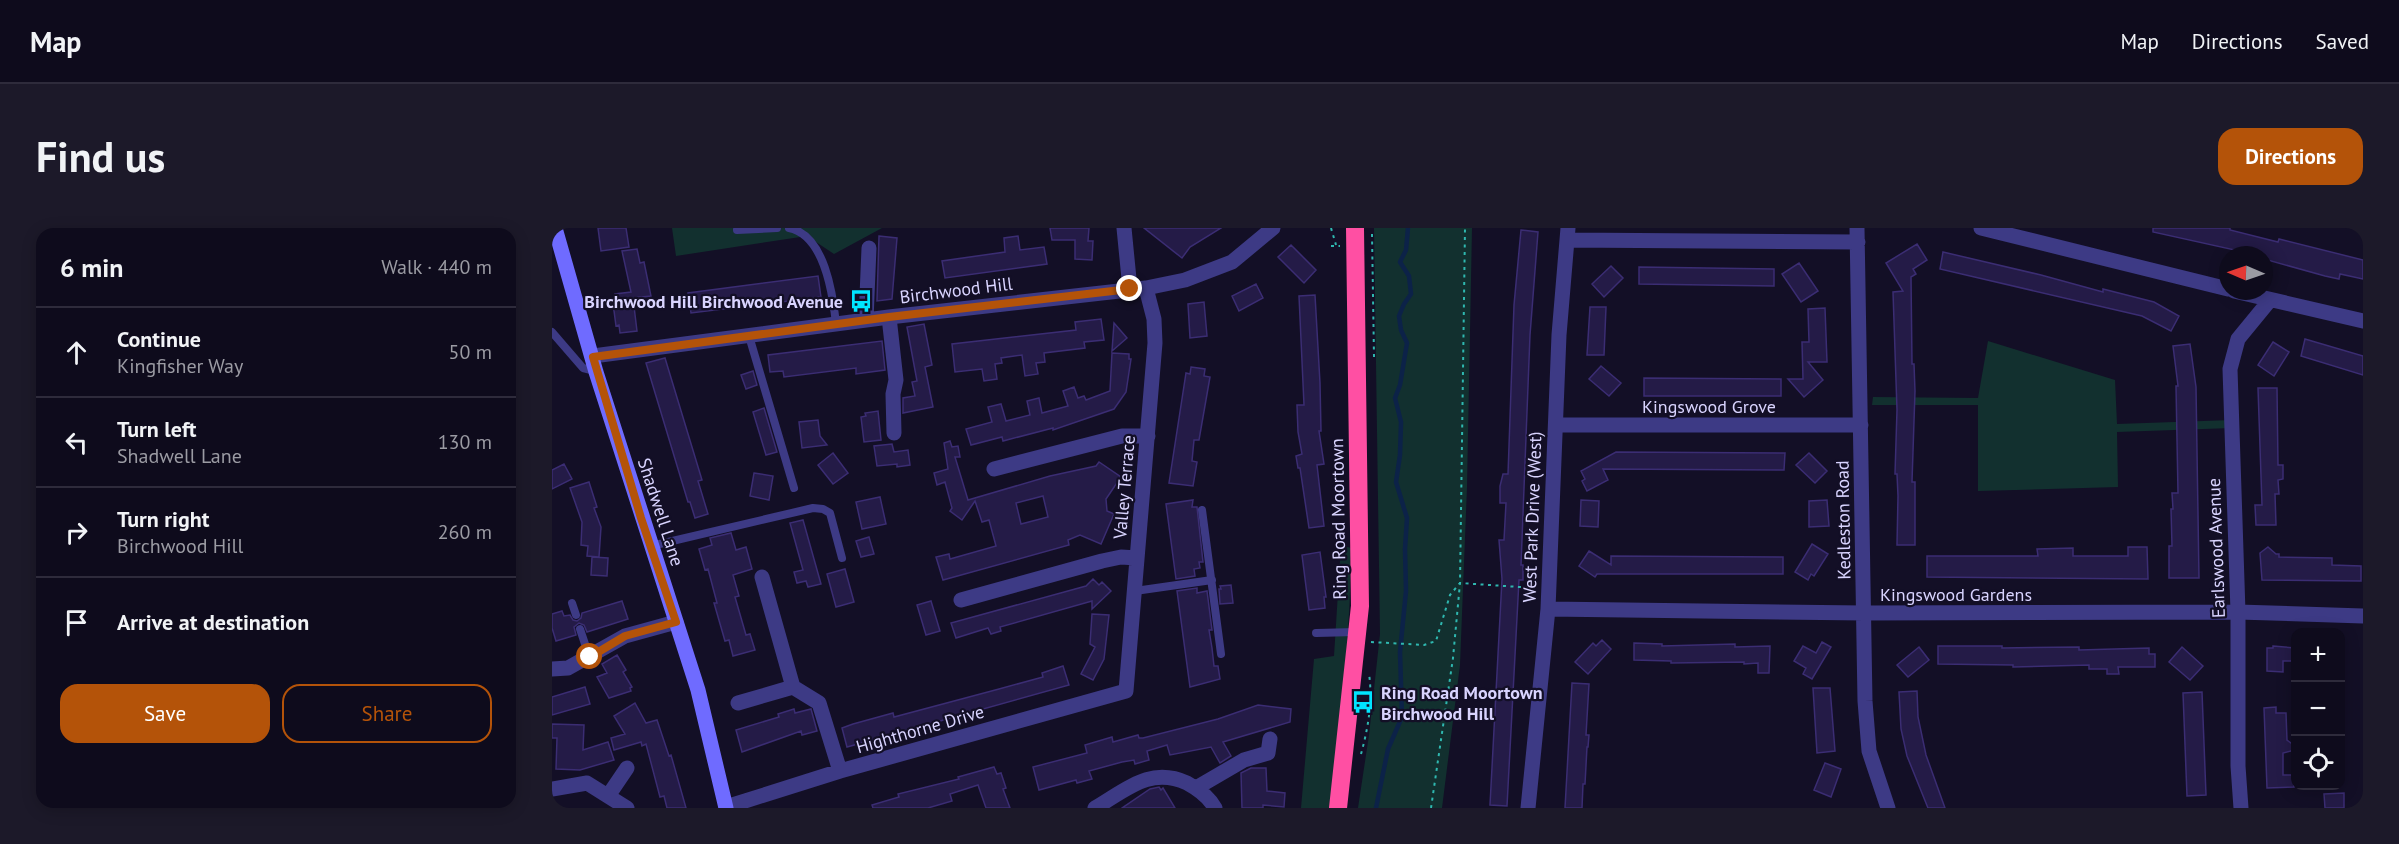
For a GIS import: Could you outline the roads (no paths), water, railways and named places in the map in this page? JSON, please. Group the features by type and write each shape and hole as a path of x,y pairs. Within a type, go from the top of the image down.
{"highway":[{"name":"Ring Road Moortown","path":"1338,808 1362,637 1355,228"}],"street":[{"name":"Shadwell Lane","path":"555,228 651,546 698,690 726,807"},
{"path":"1124,228 1130,289"},
{"name":"Birchwood Hill","path":"595,364 749,336 889,317 1146,288 1185,280 1232,262 1273,228"},
{"path":"1981,228 2219,287"},
{"path":"1568,234 1858,235"},
{"name":"West Park Drive (West)","path":"1528,808 1548,609 1559,335 1568,234"},
{"name":"Kedleston Road","path":"1858,235 1865,701 1869,751 1888,808"},
{"path":"866,320 868,248"},
{"name":"Valley Terrace","path":"1126,692 1155,342 1154,319 1146,288"},
{"path":"2270,300 2363,321"},
{"name":"Earlswood Avenue","path":"2241,808 2238,766 2238,612 2230,369 2238,339 2270,300"},
{"path":"889,317 896,380 893,394 898,426"},
{"name":"Kingswood Grove","path":"1556,425 1862,425"},
{"path":"994,469 1122,436 1148,436"},
{"path":"961,600 1102,561 1121,557 1137,558"},
{"path":"762,576 793,687 819,703 840,771"},
{"name":"Kingswood Gardens","path":"1548,609 1864,613 2238,612 2363,616"},
{"path":"552,669 568,668 625,636 676,622"},
{"path":"738,703 793,687"},
{"name":"Highthorne Drive","path":"726,807 840,771 1126,692"},
{"path":"1196,788 1244,760 1268,753 1270,739"},
{"path":"608,796 627,768"},
{"path":"1095,808 1139,782 1152,777 1165,776 1178,779 1196,788 1215,808"},
{"path":"552,789 587,783 627,808"}],"lane":[{"path":"737,230 777,228"},
{"path":"789,228 800,233 820,255 831,286 836,324"},
{"path":"552,332 583,368 595,364"},
{"path":"749,336 794,488"},
{"path":"651,546 813,508 823,509 830,513 842,558"},
{"path":"1202,510 1221,654"},
{"path":"1135,591 1212,580"},
{"path":"572,603 576,615"},
{"path":"580,629 590,657"},
{"path":"1316,633 1362,637"}],"waterway":[{"path":"1376,808 1388,749 1402,717 1400,652 1406,591 1407,518 1396,482 1401,422 1395,398 1400,385 1407,343 1401,330 1399,316 1411,294 1409,276 1400,262 1406,250 1408,228"}],"place":[{"name":"Birchwood Hill Birchwood Avenue","path":"861,301"},
{"name":"Ring Road Moortown Birchwood Hill","path":"1363,702"}]}
